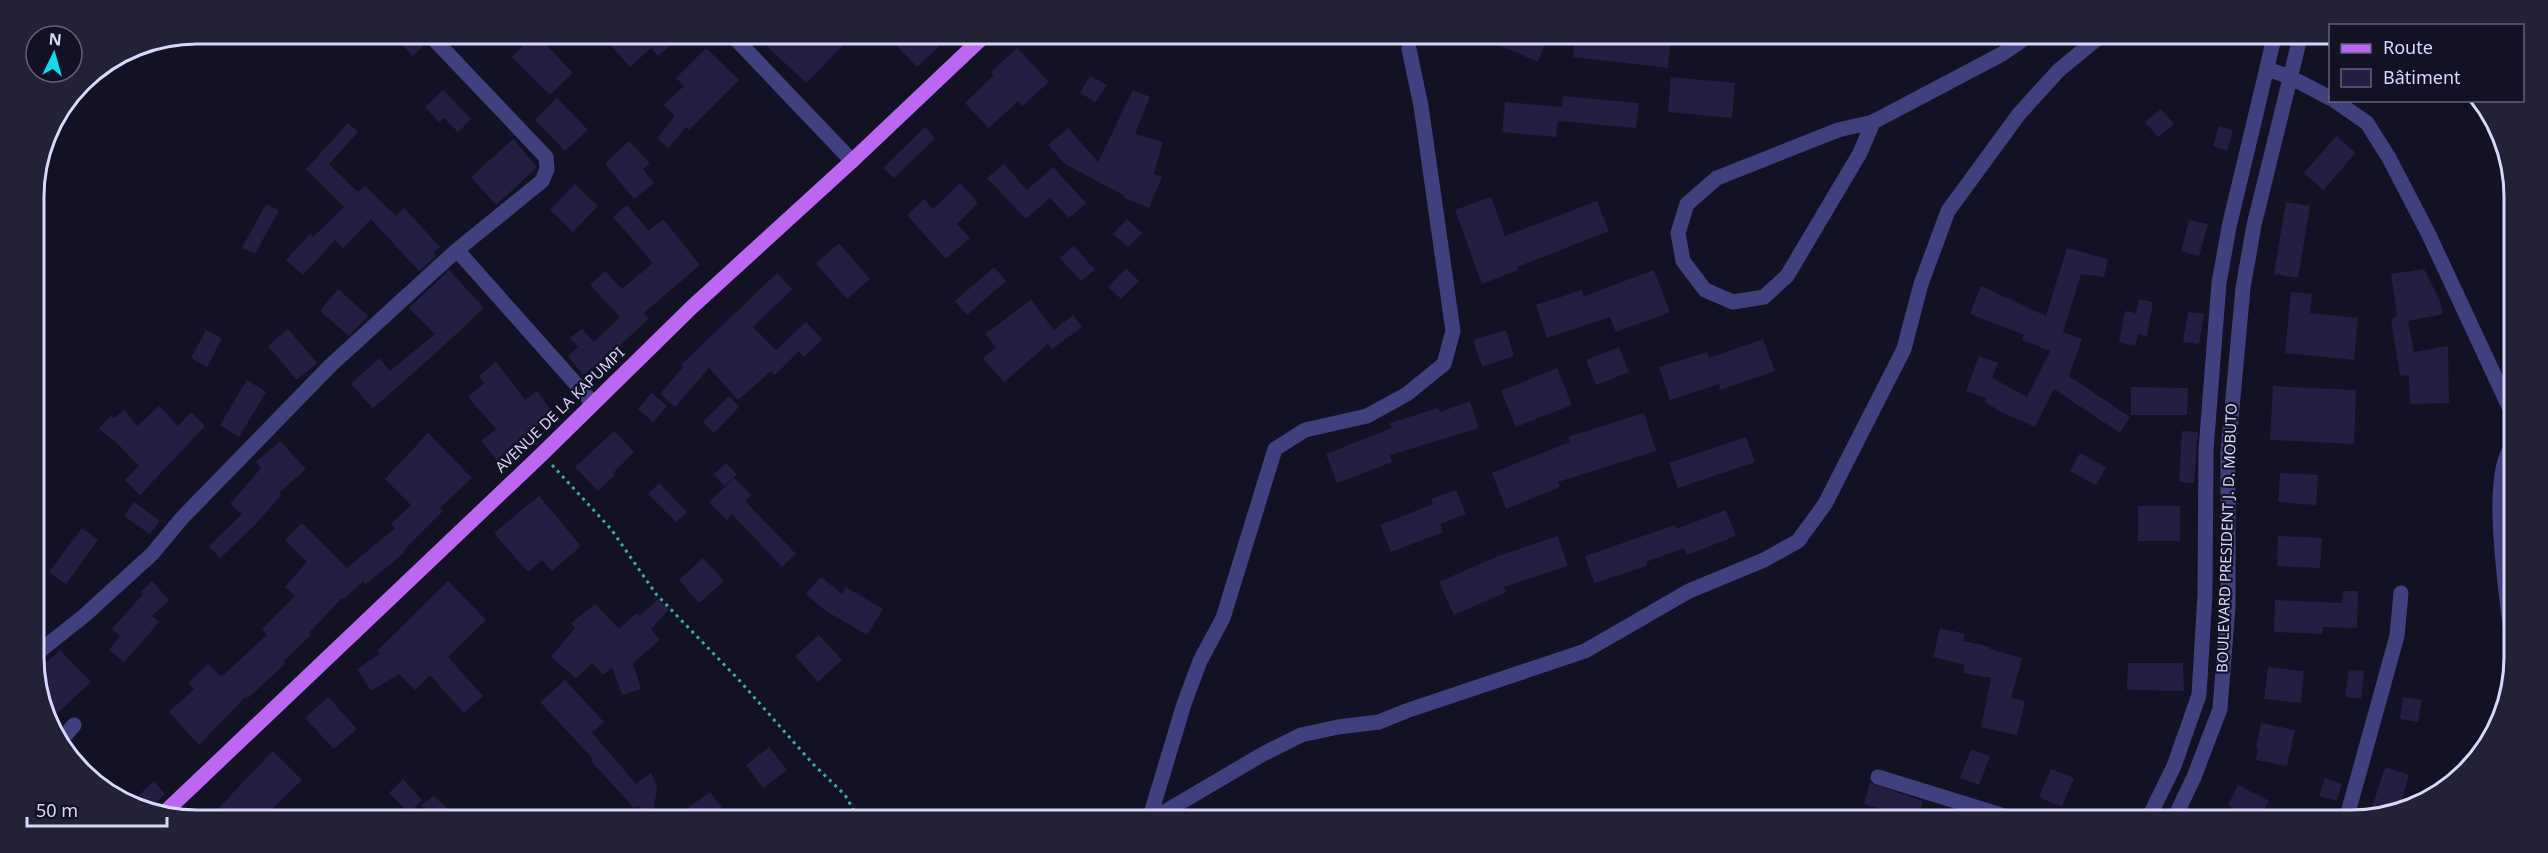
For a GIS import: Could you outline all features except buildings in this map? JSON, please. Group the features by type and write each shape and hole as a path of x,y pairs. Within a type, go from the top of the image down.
{"main road":[{"name":"AVENUE DE LA KAPUMPI","path":"171,807 542,454 592,402 692,307 976,44"}],"street":[{"path":"44,648 85,615 152,554 182,518 331,365 457,250 542,181 547,169 546,157 439,44"},
{"path":"740,44 852,161"},
{"path":"1873,122 1860,153 1787,276 1764,297 1754,299 1733,302 1705,290 1683,261 1678,233 1687,204 1717,178 1838,130 1873,122 2002,54 2016,44"},
{"path":"1169,810 1263,754 1301,735 1338,727 1379,722 1585,651 1689,591 1764,560 1798,541 1825,504 1904,349 1921,284 1948,211 2019,114 2058,70 2090,44"},
{"name":"BOULEVARD PRESIDENT J. D. MOBUTO","path":"2153,809 2174,766 2199,695 2205,594 2206,450 2219,284 2229,226 2273,44"},
{"name":"BOULEVARD PRESIDENT J. D. MOBUTO","path":"2179,809 2194,777 2220,709 2228,606 2228,452 2243,288 2254,225 2299,44"},
{"path":"1152,810 1184,704 1200,661 1223,618 1275,449 1305,430 1367,416 1407,394 1444,364 1453,331 1421,106 1409,48"},
{"path":"2267,69 2290,77 2329,97"},
{"path":"2336,102 2367,123 2389,158 2429,235 2504,396"},
{"path":"457,250 592,402"},
{"path":"2219,284 2243,288"},
{"path":"2206,450 2228,452"},
{"path":"2504,463 2501,477 2501,551 2504,576"},
{"path":"2349,809 2367,752 2382,685 2397,636 2401,593"},
{"path":"66,735 74,725"},
{"path":"1878,777 1982,809"}],"path":[{"path":"542,454 611,529 656,594 739,680 813,765 845,795 853,810"}]}
